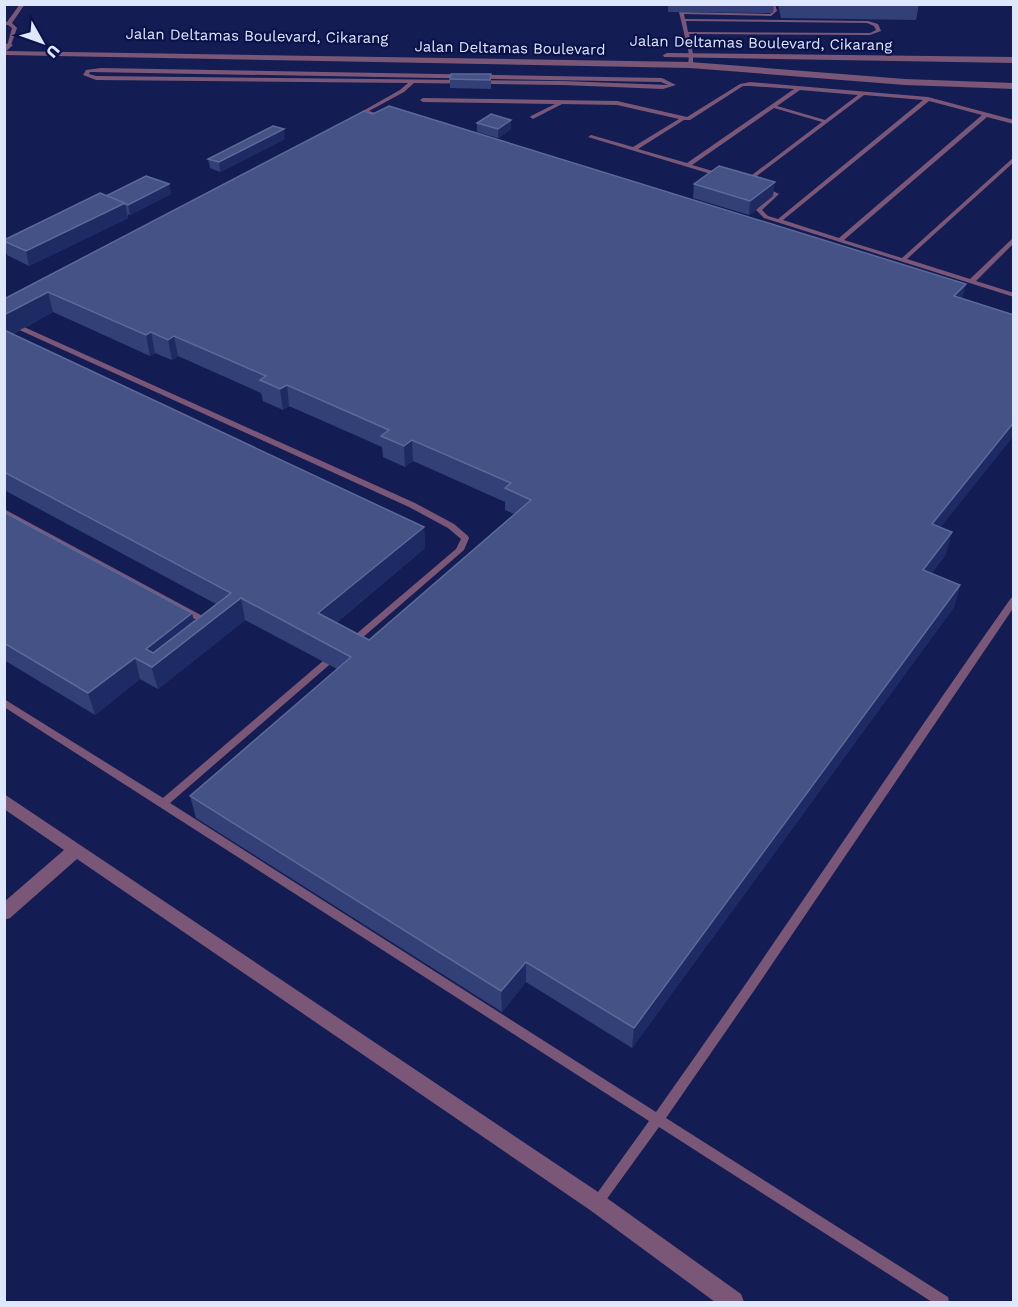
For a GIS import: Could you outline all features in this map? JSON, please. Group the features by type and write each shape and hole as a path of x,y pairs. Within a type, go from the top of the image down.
{"street":[{"name":"Jalan Deltamas Boulevard, Cikarang","path":"6,49 691,54 1014,60"},
{"name":"Jalan Deltamas Boulevard","path":"6,49 690,65 905,82 1014,86"},
{"path":"5,801 597,1203 733,1302"},
{"path":"4,913 76,849"}],"lane":[{"path":"6,49 15,28 7,24 23,4"},
{"path":"690,65 691,54 681,12 771,15 776,12 773,4"},
{"path":"683,20 868,22 876,25 879,31 870,34 686,33"},
{"path":"354,117 402,91 412,82 563,83 663,87 673,85 662,80 572,77 101,70 88,71 86,75 96,78 412,82"},
{"path":"634,149 682,119 698,115 744,85 928,99 1014,122"},
{"path":"688,165 799,88"},
{"path":"745,182 864,93"},
{"path":"779,221 928,99"},
{"path":"423,100 621,103 682,119"},
{"path":"533,117 562,102"},
{"path":"772,106 826,122"},
{"path":"365,112 388,119"},
{"path":"840,240 987,114"},
{"path":"591,137 775,192 776,195 759,210 766,217 1014,295"},
{"path":"903,260 1014,159"},
{"path":"971,282 1014,238"},
{"path":"4,320 412,506 450,526 465,538 460,550 163,804"},
{"path":"4,511 207,622"},
{"path":"597,1203 658,1121 916,740 1014,600"},
{"path":"4,702 943,1302"}],"building":[{"path":"451,74 491,74 490,80 450,79"},
{"path":"389,106 966,284 954,296 1014,315 1014,422 932,524 952,532 923,570 960,585 634,1028 526,962 501,991 190,796 351,657 241,598 152,667 135,658 88,693 4,643 4,512 192,613 146,649 153,653 231,593 4,472 4,330 424,527 318,613 369,640 531,500 505,488 511,483 412,440 404,446 381,436 389,430 287,385 280,389 260,380 266,376 174,336 168,340 151,332 146,335 48,292 4,315 4,299 364,111 373,114"},
{"path":"491,114 511,120 498,129 477,123"},
{"path":"273,126 284,129 219,162 208,159"},
{"path":"719,166 775,182 750,201 694,184"},
{"path":"146,176 169,184 128,205 106,196"},
{"path":"100,193 125,203 26,251 4,241 4,240"}]}
